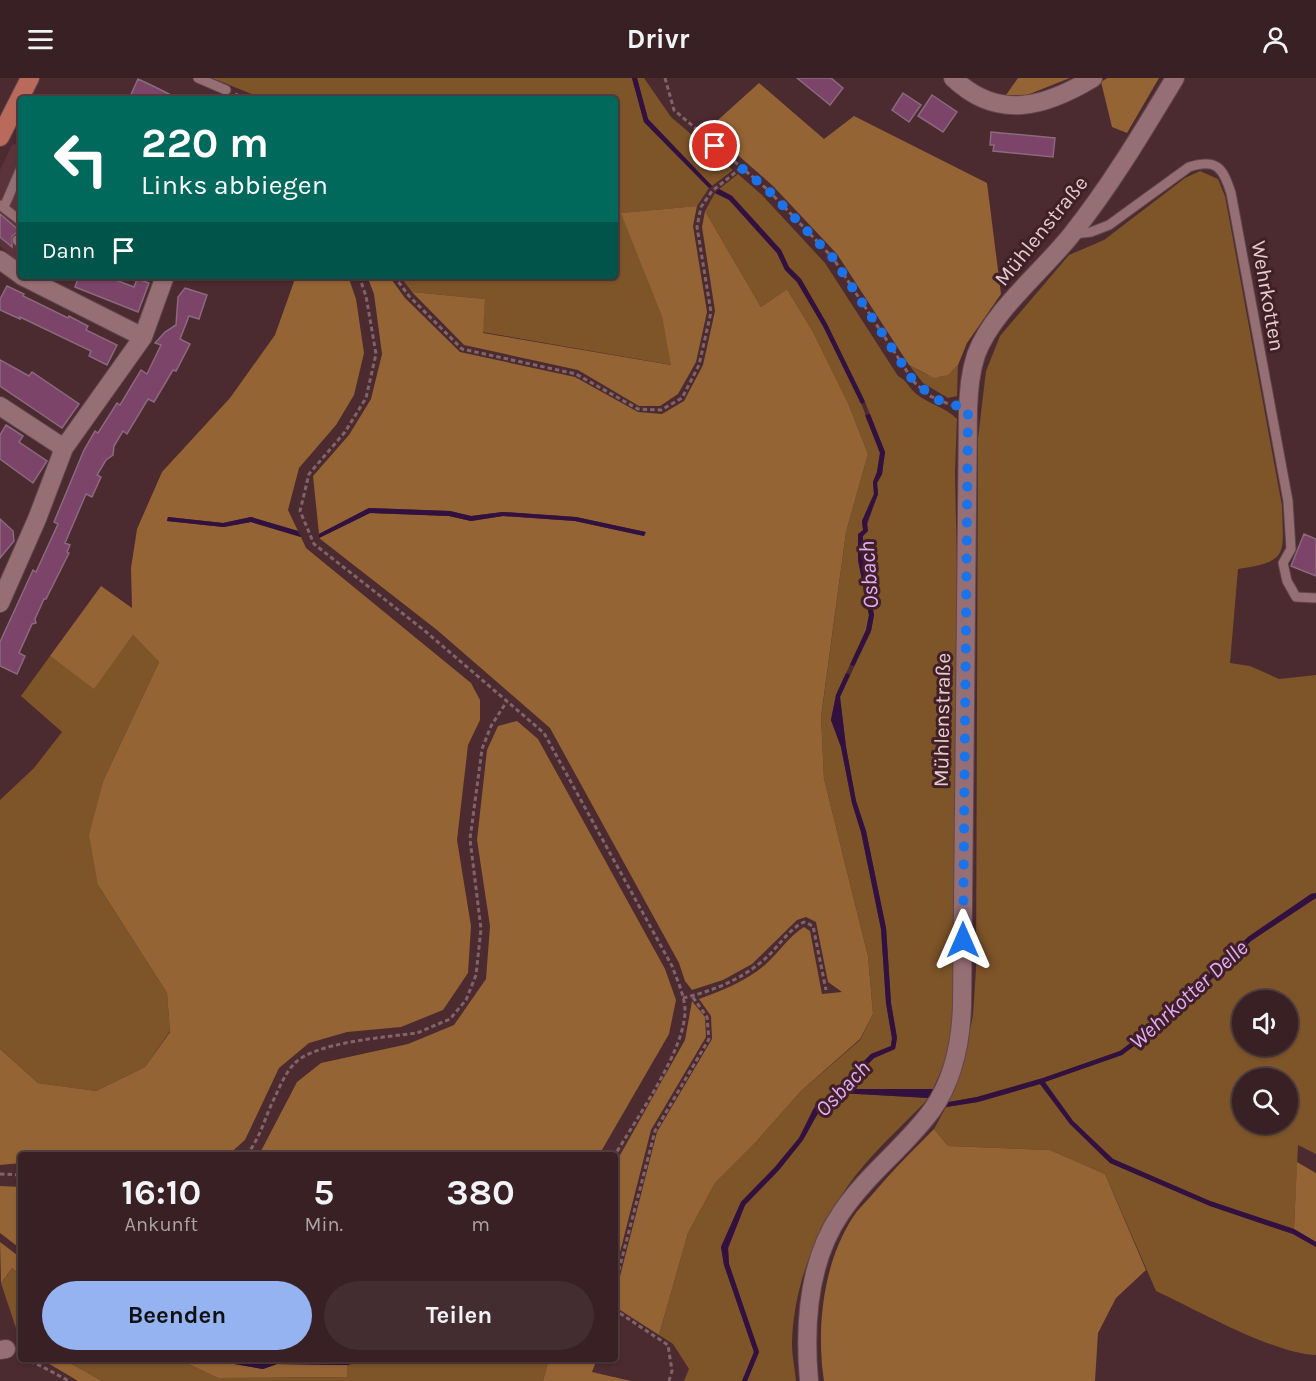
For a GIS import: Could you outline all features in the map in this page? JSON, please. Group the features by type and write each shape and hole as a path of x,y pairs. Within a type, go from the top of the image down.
{"main road":[{"path":"21,96 30,78"},
{"path":"0,137 18,102"}],"street":[{"path":"953,78 964,87 994,103 1015,106 1044,102 1093,78"},
{"name":"Mühlenstraße","path":"809,1381 808,1313 816,1272 826,1242 840,1214 865,1181 909,1137 932,1110 947,1084 958,1050 963,994 970,378 984,339 1001,315 1072,234 1125,159 1175,78"},
{"path":"0,260 18,273"},
{"path":"28,279 143,337"},
{"path":"0,603 5,576 37,519 64,448 143,337 164,279"},
{"path":"0,406 64,448"}],"lane":[{"path":"198,78 226,90"},
{"name":"Wehrkotten","path":"1072,234 1091,232 1109,225 1188,168 1212,163 1224,172 1231,193 1288,501 1291,549 1283,563 1287,581 1296,597 1316,598"},
{"path":"18,174 2,206 18,219"}],"path":[{"path":"665,78 674,110 768,190 833,258 914,382 938,400 968,409"},
{"path":"396,279 409,296 462,349 576,374 638,409 661,410 682,398 699,365 711,312 698,227 701,207 712,191 741,168"},
{"path":"360,279 366,296 376,354 366,398 345,432 309,474 300,511 314,544 425,631 544,733 672,966 685,1008 680,1039 670,1061 617,1152"},
{"path":"249,1152 253,1148 285,1076 294,1063 338,1044 423,1031 450,1018 466,1000 476,975 481,929 470,839 482,749 491,726 507,701"},
{"path":"683,998 725,985 754,968 795,927 804,922 813,926 826,990"},
{"path":"618,1273 654,1131 708,1039 707,1017 692,996"},
{"path":"0,1174 18,1175"},
{"path":"618,1312 668,1345 672,1371 669,1381"},
{"path":"31,1362 69,1381"}],"shaded area":[{"path":"212,78 632,78 644,122 709,188 697,206 622,213 662,317 672,365 482,332 485,299 412,292 402,279 618,279 618,96 257,96"},
{"path":"637,78 644,78 671,117 733,170 712,186 648,119"},
{"path":"1018,78 1070,78 1027,95 1006,95"},
{"path":"1107,78 1159,78 1127,133 1112,127 1101,82"},
{"path":"759,83 824,139 854,116 987,183 1001,294 967,343 958,365 948,375 934,378 909,365 837,254 773,186 708,129"},
{"path":"18,144 18,262 0,246 0,170 12,145"},
{"path":"1200,171 1218,179 1225,196 1282,506 1283,535 1280,553 1267,563 1238,569 1230,663 1250,666 1279,679 1316,675 1316,893 1311,894 1248,937 1166,1016 1120,1051 1043,1078 977,1097 949,1102 963,1064 973,1015 976,969 978,438 986,371 1000,336 1069,255 1104,240 1185,178"},
{"path":"738,174 762,195 825,263 898,376 920,397 948,411 957,419 955,471 957,568 955,1003 948,1055 933,1089 843,1089 874,1058 895,1049 897,1038 891,1003 886,928 866,831 856,801 840,697 871,631 874,615 863,559 863,536 878,494 877,483 882,474 885,452 863,397 827,324 801,279 789,267 781,250 732,196 719,189"},
{"path":"715,193 729,199 777,253 785,270 797,282 823,326 860,400 880,453 873,482 874,494 862,521 863,530 858,560 869,615 866,630 836,695 831,720 841,747 881,929 886,1003 892,1038 891,1046 871,1054 814,1108 799,1138 741,1202 721,1247 724,1265 754,1352 742,1381 684,1381 689,1369 673,1344 659,1335 688,1233 715,1183 755,1143 801,1091 860,1040 873,1014 868,956 824,779 821,718 846,532 868,454 848,403 813,332 787,289 761,307 705,211"},
{"path":"697,206 693,226 707,312 696,362 678,394 660,406 639,406 578,370 464,345 412,292 485,299 483,333 671,365 662,317 621,213"},
{"path":"705,211 761,307 787,289 813,332 848,403 868,454 846,532 821,717 824,779 868,956 873,1014 860,1039 801,1091 755,1143 715,1183 688,1233 659,1335 620,1310 618,1284 657,1132 712,1039 711,1016 699,999 734,984 758,970 804,927 810,931 822,994 842,992 828,982 816,922 806,917 797,920 752,964 723,980 692,990 685,981 679,963 550,728 437,630 319,538 370,513 449,516 471,521 503,516 575,521 644,536 645,532 576,517 503,512 471,516 450,511 369,508 319,534 313,476 349,435 371,399 382,354 374,294 368,279 391,279 405,298 460,352 575,377 638,412 662,414 684,401 703,365 715,311 702,227"},
{"path":"295,279 349,279 356,299 364,353 354,395 336,425 299,468 288,510 298,531 251,517 223,523 168,517 167,521 223,527 251,522 301,537 306,548 471,683 480,700 480,720 468,745 457,840 471,926 468,973 443,1010 401,1027 347,1032 309,1043 279,1068 245,1140 231,1152 18,1152 18,1163 0,1165 0,1049 38,1083 96,1091 145,1067 170,1032 167,993 98,885 89,835 104,779 159,662 133,635 94,689 50,656 101,586 132,608 131,568 137,529 162,472 230,398 275,335"},
{"path":"909,365 934,377 940,377 958,365 957,396 948,398 923,383"},
{"path":"133,635 159,662 104,779 98,885 167,993 170,1031 145,1067 96,1091 38,1083 0,1049 0,800 34,768 62,732 21,696 50,656 94,688"},
{"path":"517,721 538,739 665,969 676,1000 669,1034 601,1152 260,1152 297,1082 321,1063 408,1044 454,1025 486,979 490,926 477,840 487,750 498,726"},
{"path":"1316,898 1316,1154 1298,1145 1294,1229 1210,1201 1113,1159 1073,1121 1044,1082 1122,1055 1169,1020 1251,941"},
{"path":"692,1001 705,1017 706,1037 651,1130 618,1260 618,1159 685,1040"},
{"path":"1040,1084 1070,1124 1110,1163 1210,1206 1293,1234 1316,1247 1316,1355 1299,1353 1258,1339 1156,1291 1105,1174 1050,1150 948,1146 934,1129 946,1107 978,1102"},
{"path":"840,1093 929,1098 880,1147 850,1183 824,1225 813,1248 804,1271 794,1320 792,1353 796,1381 747,1381 759,1352 729,1264 728,1248 745,1205 779,1170 803,1140 818,1113"},
{"path":"934,1129 948,1146 1050,1150 1105,1174 1146,1270 1116,1298 1098,1333 1095,1381 824,1381 821,1339 824,1296 843,1235 859,1209"},
{"path":"1297,1162 1316,1173 1316,1242 1294,1229"},
{"path":"0,1186 18,1187 18,1247 0,1233"},
{"path":"0,1242 18,1256 18,1273 12,1268 1,1283"},
{"path":"12,1268 18,1273 18,1334 1,1283"},
{"path":"46,1362 68,1362 102,1381 78,1381"},
{"path":"68,1362 184,1362 218,1378 347,1377 347,1365 360,1362 548,1362 543,1381 102,1381"},
{"path":"184,1362 223,1362 263,1369 277,1364 347,1365 347,1377 218,1378"},
{"path":"548,1362 596,1362 592,1372 631,1381 543,1381"}],"water":[{"path":"632,78 637,78 648,119 712,186 709,188 644,122"},
{"path":"719,189 732,196 781,250 789,267 801,279 827,324 865,402 861,404 823,326 797,282 785,270 777,253 729,200 715,193"},
{"path":"870,414 885,452 882,474 877,483 878,494 867,522 868,531 863,536 863,559 874,615 871,631 854,666 850,665 866,630 869,615 858,560 858,534 863,530 862,521 874,494 873,482 880,453 865,415"},
{"path":"369,508 450,511 471,516 503,512 576,517 646,532 644,536 575,521 503,516 471,521 449,516 370,513 319,538 319,534"},
{"path":"168,517 223,523 251,517 298,531 301,537 251,522 224,527 167,521"},
{"name":"Osbach","path":"846,673 850,675 840,697 846,747 856,801 866,831 886,928 891,1003 897,1038 895,1049 874,1058 844,1089 933,1089 929,1098 840,1093 818,1113 803,1140 779,1170 745,1205 728,1248 729,1264 759,1352 747,1381 742,1381 754,1352 724,1265 721,1247 741,1202 799,1138 814,1108 871,1054 891,1046 881,929 841,747 831,720 836,695"},
{"path":"1316,893 1316,898 1251,941 1169,1020 1122,1055 1045,1082 1073,1121 1113,1159 1210,1201 1294,1229 1316,1242 1316,1247 1293,1234 1210,1206 1110,1163 1070,1124 1040,1084 978,1102 946,1107 949,1102 977,1097 1043,1078 1120,1051 1166,1016 1248,937 1311,894"},
{"path":"223,1362 360,1362 347,1365 277,1364 263,1369"}],"building":[{"path":"797,78 831,78 843,88 830,105"},
{"path":"138,79 173,96 130,96"},
{"path":"903,93 921,105 909,122 892,110"},
{"path":"932,95 957,112 943,132 918,116"},
{"path":"991,132 1055,138 1053,157 993,151 994,145 990,145"},
{"path":"0,214 18,229 18,234 12,236 12,247 0,237"},
{"path":"78,279 113,279 134,287 137,279 149,283 138,312 75,287"},
{"path":"7,286 24,294 23,296 88,326 86,330 117,345 107,365 89,356 91,351 20,317 20,319 0,310 0,299"},
{"path":"185,288 207,295 199,319 189,316 180,339 190,344 176,371 173,370 154,402 148,399 127,434 123,431 114,446 113,455 106,460 97,475 101,477 92,497 86,494 65,543 70,545 67,552 69,553 19,653 25,656 17,674 0,666 0,642 33,570 36,572 58,524 54,522 84,450 95,431 98,433 117,403 120,405 141,370 147,374 161,345 155,343 165,332 176,325 178,297"},
{"path":"0,360 29,376 32,372 79,404 62,428 0,386"},
{"path":"6,425 23,436 19,442 47,461 33,483 0,459 0,435"},
{"path":"0,519 13,531 14,541 0,558"},
{"path":"1304,534 1316,539 1316,576 1291,566"}],"route":[{"path":"715,146 768,190 833,258 914,382 922,390 946,404 968,409 963,940"}],"water label":[{"name":"Wehrkotter Delle","path":"1188,994"}]}
